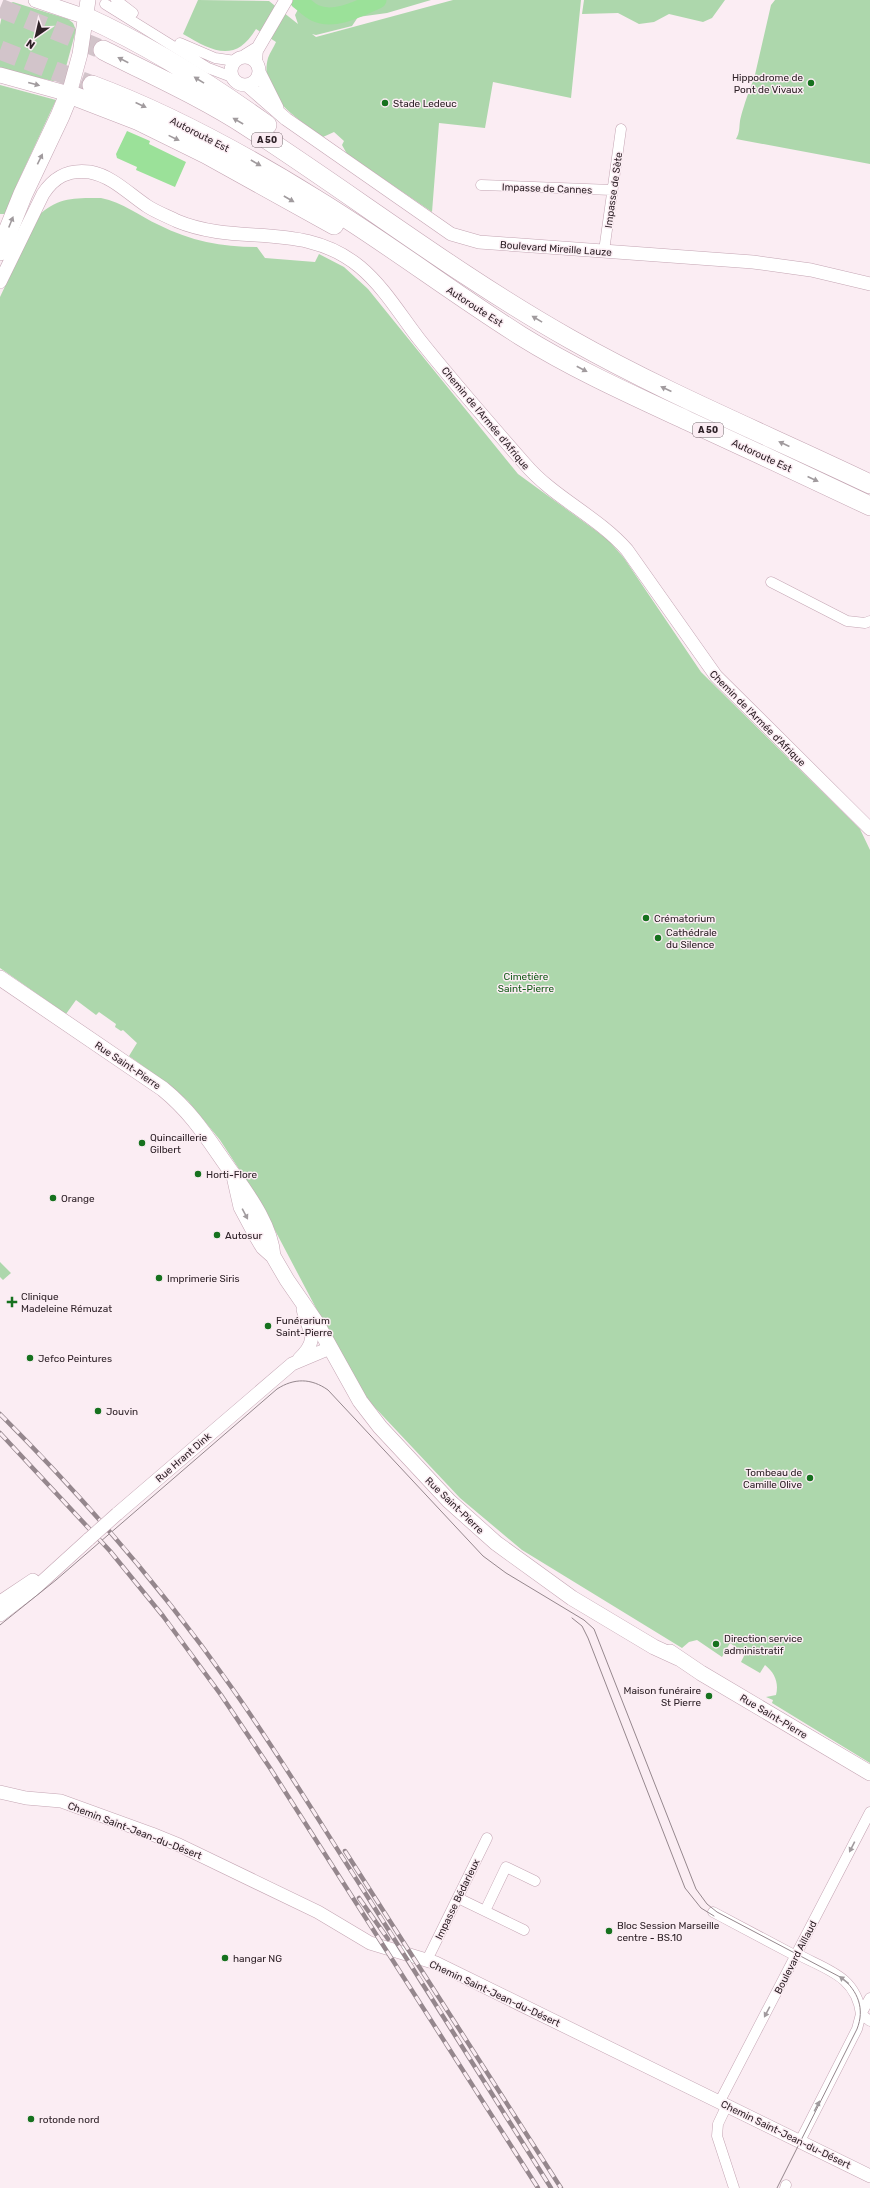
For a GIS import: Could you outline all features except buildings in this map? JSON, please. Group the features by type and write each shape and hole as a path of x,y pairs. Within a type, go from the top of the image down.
{"highway":[{"path":"87,8 133,40 238,104 292,143 421,245"},
{"name":"Autoroute Est","path":"103,50 197,97 247,126 489,290 570,339 644,379 870,484"},
{"name":"Autoroute Est","path":"92,85 135,102 210,137 245,157 315,198 472,305 523,337 616,388 870,506"},
{"path":"0,251 23,194 69,94 139,121 206,154 472,305"}],"main road":[{"path":"0,75 69,94 80,54 87,8 36,0"},
{"name":"Rue Saint-Pierre","path":"0,978 173,1097 202,1128 234,1176 244,1188 272,1242 273,1256 302,1303 316,1322 326,1350 360,1401 380,1427 449,1501 472,1523 496,1543 572,1598 654,1647 678,1658 870,1773"}],"street":[{"path":"116,0 189,48 215,58 252,58 258,67"},
{"path":"232,77 232,66 240,59 258,48 286,0"},
{"path":"105,4 208,68 232,77 236,82 247,85 256,81 258,48"},
{"name":"Boulevard Mireille Lauze","path":"258,67 279,113"},
{"name":"Boulevard Mireille Lauze","path":"247,85 286,119 451,234 479,242 754,262 812,270 870,284"},
{"name":"Impasse de Sète","path":"604,251 621,129"},
{"name":"Chemin de l'Armée d'Afrique","path":"0,282 43,194 52,181 71,172 88,172 101,175 149,207 177,221 202,229 229,234 287,237 315,242 340,253 361,268 374,281 420,340 526,465 542,480 614,535 627,550 716,676 870,829"},
{"name":"Impasse de Cannes","path":"481,185 612,190"},
{"path":"771,582 847,621 865,623 870,621"},
{"name":"Rue Hrant Dink","path":"0,1615 34,1589 117,1514 308,1350 312,1337 302,1303"},
{"name":"Rue Hrant Dink","path":"299,1359 326,1350"},
{"name":"Rue Hrant Dink","path":"0,1602 68,1558"},
{"name":"Chemin Saint-Jean-du-Désert","path":"0,1792 26,1798 61,1801 186,1848 318,1912 370,1943 427,1960 472,1980 870,2176"},
{"name":"Boulevard Aillaud","path":"734,2188 717,2136 723,2103 796,1955 870,1812"},
{"name":"Impasse Bédarieux","path":"427,1960 487,1838"},
{"path":"485,1911 506,1867 535,1881"},
{"path":"458,1898 524,1930"},
{"path":"712,1912 834,1974 849,1984 856,1993 861,2014 870,2021"},
{"path":"800,2141 857,2029 861,2014 870,1998"}],"green space":[{"name":"Stade Ledeuc","path":"198,0 269,1 298,24 295,15 303,0 431,0 387,13 358,17 352,26 316,35 312,34 316,37 453,0 581,0 571,98 493,82 485,128 439,123 432,212 347,154 342,145 344,141 334,132 323,137 282,105 274,95 266,72 268,58 276,42 256,29 248,40 240,47 222,51 213,49 183,34"},
{"path":"584,0 725,0 712,18 703,22 669,14 654,22 639,24 618,13 582,14"},
{"name":"Hippodrome de Pont de Vivaux","path":"775,0 870,0 870,164 736,139 739,132 742,111 754,79 771,5"},
{"path":"13,2 68,19 73,23 76,30 63,78 53,81 0,69 0,25 4,6"},
{"path":"0,85 56,100 17,184 7,214 0,214"},
{"name":"Cimetière Saint-Pierre","path":"101,198 117,203 171,231 195,239 232,246 257,247 265,258 315,262 319,254 344,267 368,289 518,474 609,541 624,558 701,672 860,829 870,850 870,1763 772,1703 773,1700 766,1697 776,1695 777,1686 774,1675 765,1665 760,1673 741,1662 745,1654 730,1643 722,1657 697,1640 689,1642 682,1648 522,1550 460,1498 366,1398 356,1384 258,1198 220,1140 188,1101 164,1081 129,1056 137,1043 123,1030 121,1031 115,1027 116,1024 99,1012 96,1015 76,1000 66,1014 0,968 0,297 38,216 52,205 67,200"},
{"path":"0,1262 11,1273 3,1280 0,1277"}],"shaded area":[{"path":"127,131 150,141 149,144 186,162 175,187 136,170 137,167 117,158 116,154"}],"waterway":[{"path":"298,0 315,13 331,16 347,13 378,0"}],"tunnel":[{"path":"0,8 103,50"},
{"path":"0,50 92,85"}],"tram line":[{"path":"0,1625 56,1580 277,1389 283,1385 296,1381 302,1381 315,1383 328,1390 483,1556 506,1573 584,1620 594,1629 696,1889 707,1904 717,1912 842,1978 848,1983 856,1995 860,2008 857,2029 777,2188"},
{"path":"572,1618 582,1626 588,1638 685,1888 701,1908 714,1916"}],"railway":[{"path":"0,1414 93,1512 151,1580 206,1651 266,1737 551,2188"},
{"path":"0,1433 110,1551 163,1616 221,1695 270,1768 538,2188"},
{"path":"345,1851 561,2188"},
{"path":"359,1898 388,1939"}],"place":[{"name":"Hippodrome de Pont de Vivaux","path":"811,83"},
{"name":"Stade Ledeuc","path":"385,103"},
{"name":"Crématorium","path":"646,918"},
{"name":"Cathédrale du Silence","path":"658,938"},
{"name":"Quincaillerie Gilbert","path":"142,1143"},
{"name":"Horti-Flore","path":"198,1174"},
{"name":"Orange","path":"53,1198"},
{"name":"Autosur","path":"217,1235"},
{"name":"Imprimerie Siris","path":"159,1278"},
{"name":"Clinique Madeleine Rémuzat","path":"12,1302"},
{"name":"Funérarium Saint-Pierre","path":"268,1326"},
{"name":"Jefco Peintures","path":"30,1358"},
{"name":"Jouvin","path":"98,1411"},
{"name":"Tombeau de Camille Olive","path":"810,1478"},
{"name":"Direction service administratif","path":"716,1644"},
{"name":"Maison funéraire St Pierre","path":"709,1696"},
{"name":"Bloc Session Marseille centre - BS.10","path":"609,1931"},
{"name":"hangar NG","path":"225,1958"},
{"name":"rotonde nord","path":"31,2119"}]}
